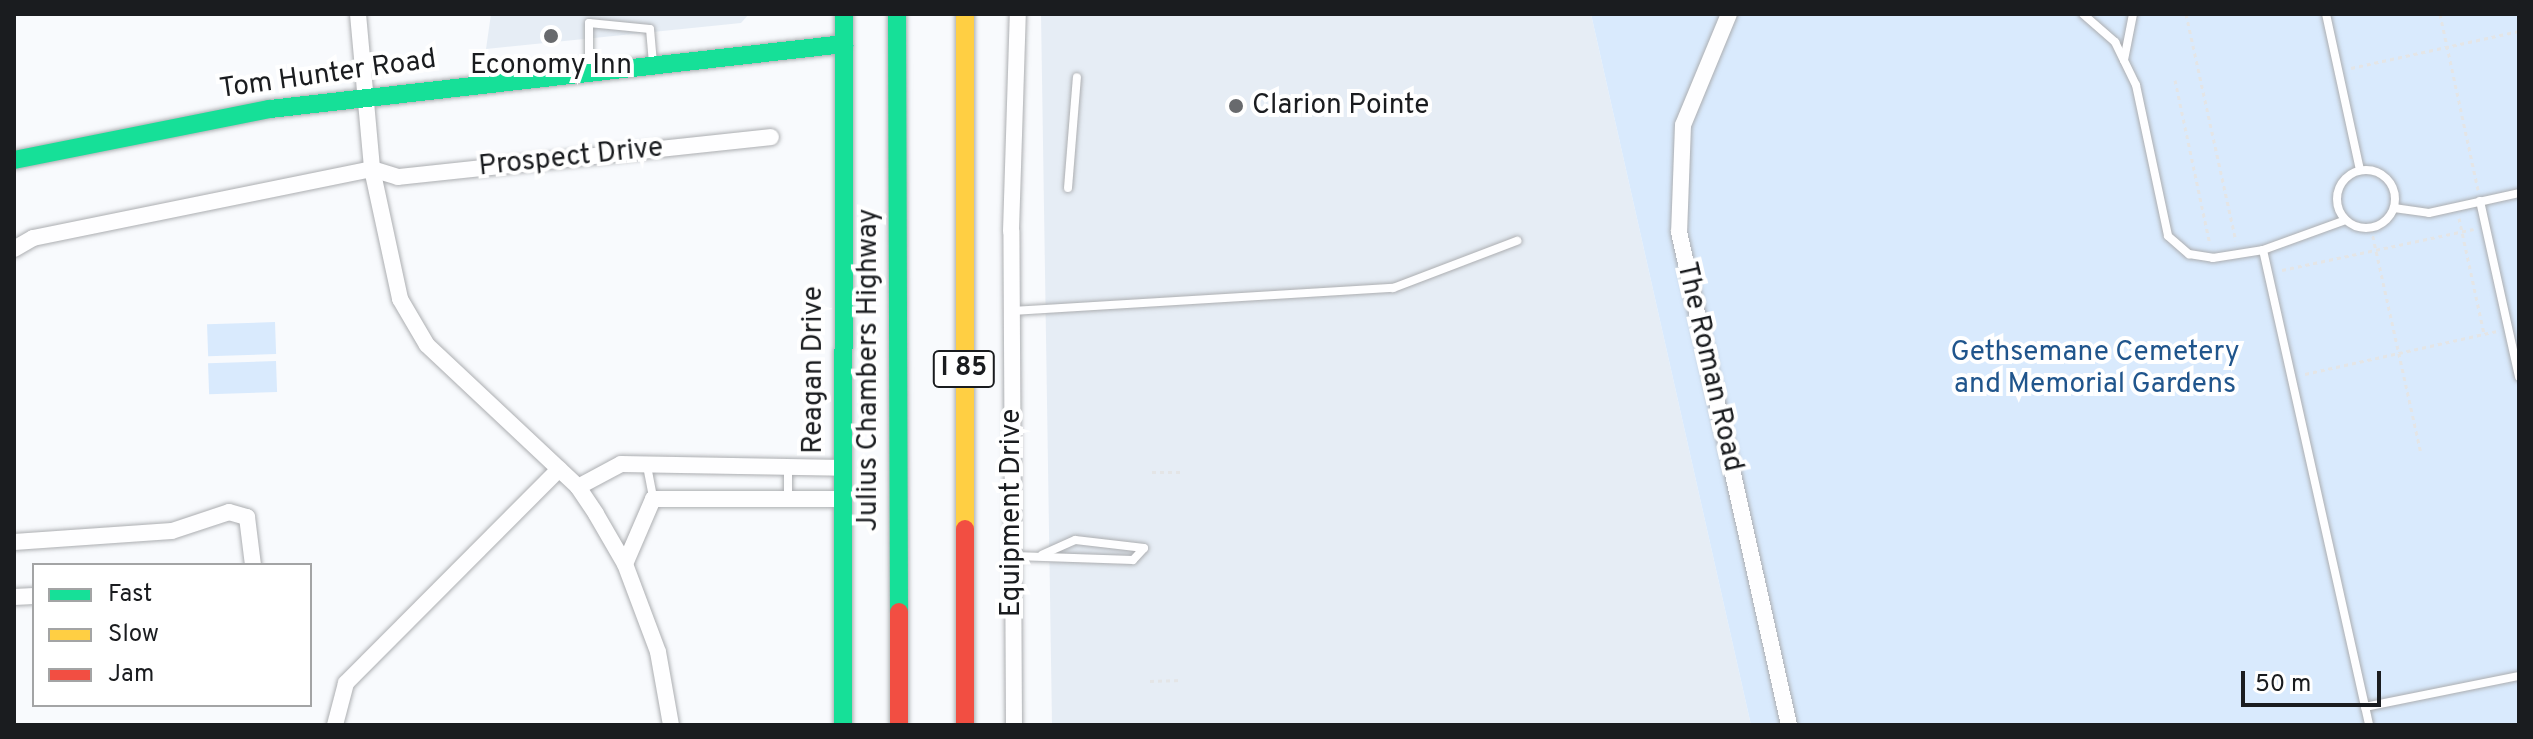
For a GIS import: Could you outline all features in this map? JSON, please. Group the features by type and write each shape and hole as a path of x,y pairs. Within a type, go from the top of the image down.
{"main road":[{"name":"Reagan Drive","path":"843,725 844,14"},
{"name":"Julius Chambers Highway","path":"897,14 899,725"},
{"name":"I 85","path":"965,14 965,725"},
{"name":"Tom Hunter Road","path":"14,160 363,96 589,68 844,44"}],"street":[{"path":"358,14 372,169 400,299 427,345 578,487 625,564 658,652 671,725"},
{"name":"Equipment Drive","path":"1014,725 1012,311 1018,14"},
{"name":"The Roman Road","path":"1729,14 1683,125 1679,232 1789,725"},
{"name":"Prospect Drive","path":"14,249 33,238 372,169 398,177 771,137"},
{"path":"578,487 621,464 843,468"},
{"path":"335,725 346,683 559,469"},
{"path":"625,564 653,499 843,499"},
{"path":"14,542 172,531 229,512 247,517 253,563"}],"lane":[{"path":"2083,14 2124,60 2136,85 2168,236 2189,254 2213,258 2263,250 2346,220 2371,228 2394,208"},
{"path":"2124,60 2133,14"},
{"path":"2326,14 2360,170"},
{"path":"589,68 589,23 650,29 653,62"},
{"path":"1068,188 1077,77"},
{"path":"2360,170 2388,180 2394,208"},
{"path":"2346,220 2337,195 2360,170"},
{"path":"2394,208 2420,213 2519,193"},
{"path":"2480,201 2519,377"},
{"path":"1012,311 1393,288 1517,241"},
{"path":"2263,250 2369,725"},
{"path":"647,466 653,499"},
{"path":"788,467 788,499"},
{"path":"1012,556 1042,555 1073,564 1133,560 1144,548 1075,540 1042,555"},
{"path":"2365,707 2519,676"}],"path":[{"path":"2186,14 2239,254"},
{"path":"2440,14 2480,201"},
{"path":"2339,71 2519,31"},
{"path":"2175,80 2213,258"},
{"path":"2456,207 2484,334"},
{"path":"2268,274 2486,226"},
{"path":"2371,228 2421,454"},
{"path":"2291,377 2508,329"},
{"path":"1152,472 1183,472"},
{"path":"1150,681 1182,680"}],"shaded area":[{"name":"Economy Inn","path":"491,14 749,14 741,23 486,49"},
{"path":"1041,14 1591,14 1751,725 1052,725"}],"green space":[{"name":"Gethsemane Cemetery and Memorial Gardens","path":"1591,14 2519,14 2519,725 1751,725"},
{"path":"275,322 276,354 208,356 207,324"},
{"path":"276,361 277,392 209,394 208,363"}],"traffic: fast":[{"path":"843,725 844,14"},
{"path":"897,14 899,612"},
{"path":"14,160 270,109 844,44"}],"traffic: slow":[{"path":"965,14 965,529"}],"traffic: jam":[{"path":"965,529 965,725"},
{"path":"899,612 899,725"}],"place":[{"name":"Economy Inn","path":"551,36"},
{"name":"Clarion Pointe","path":"1236,106"}]}
